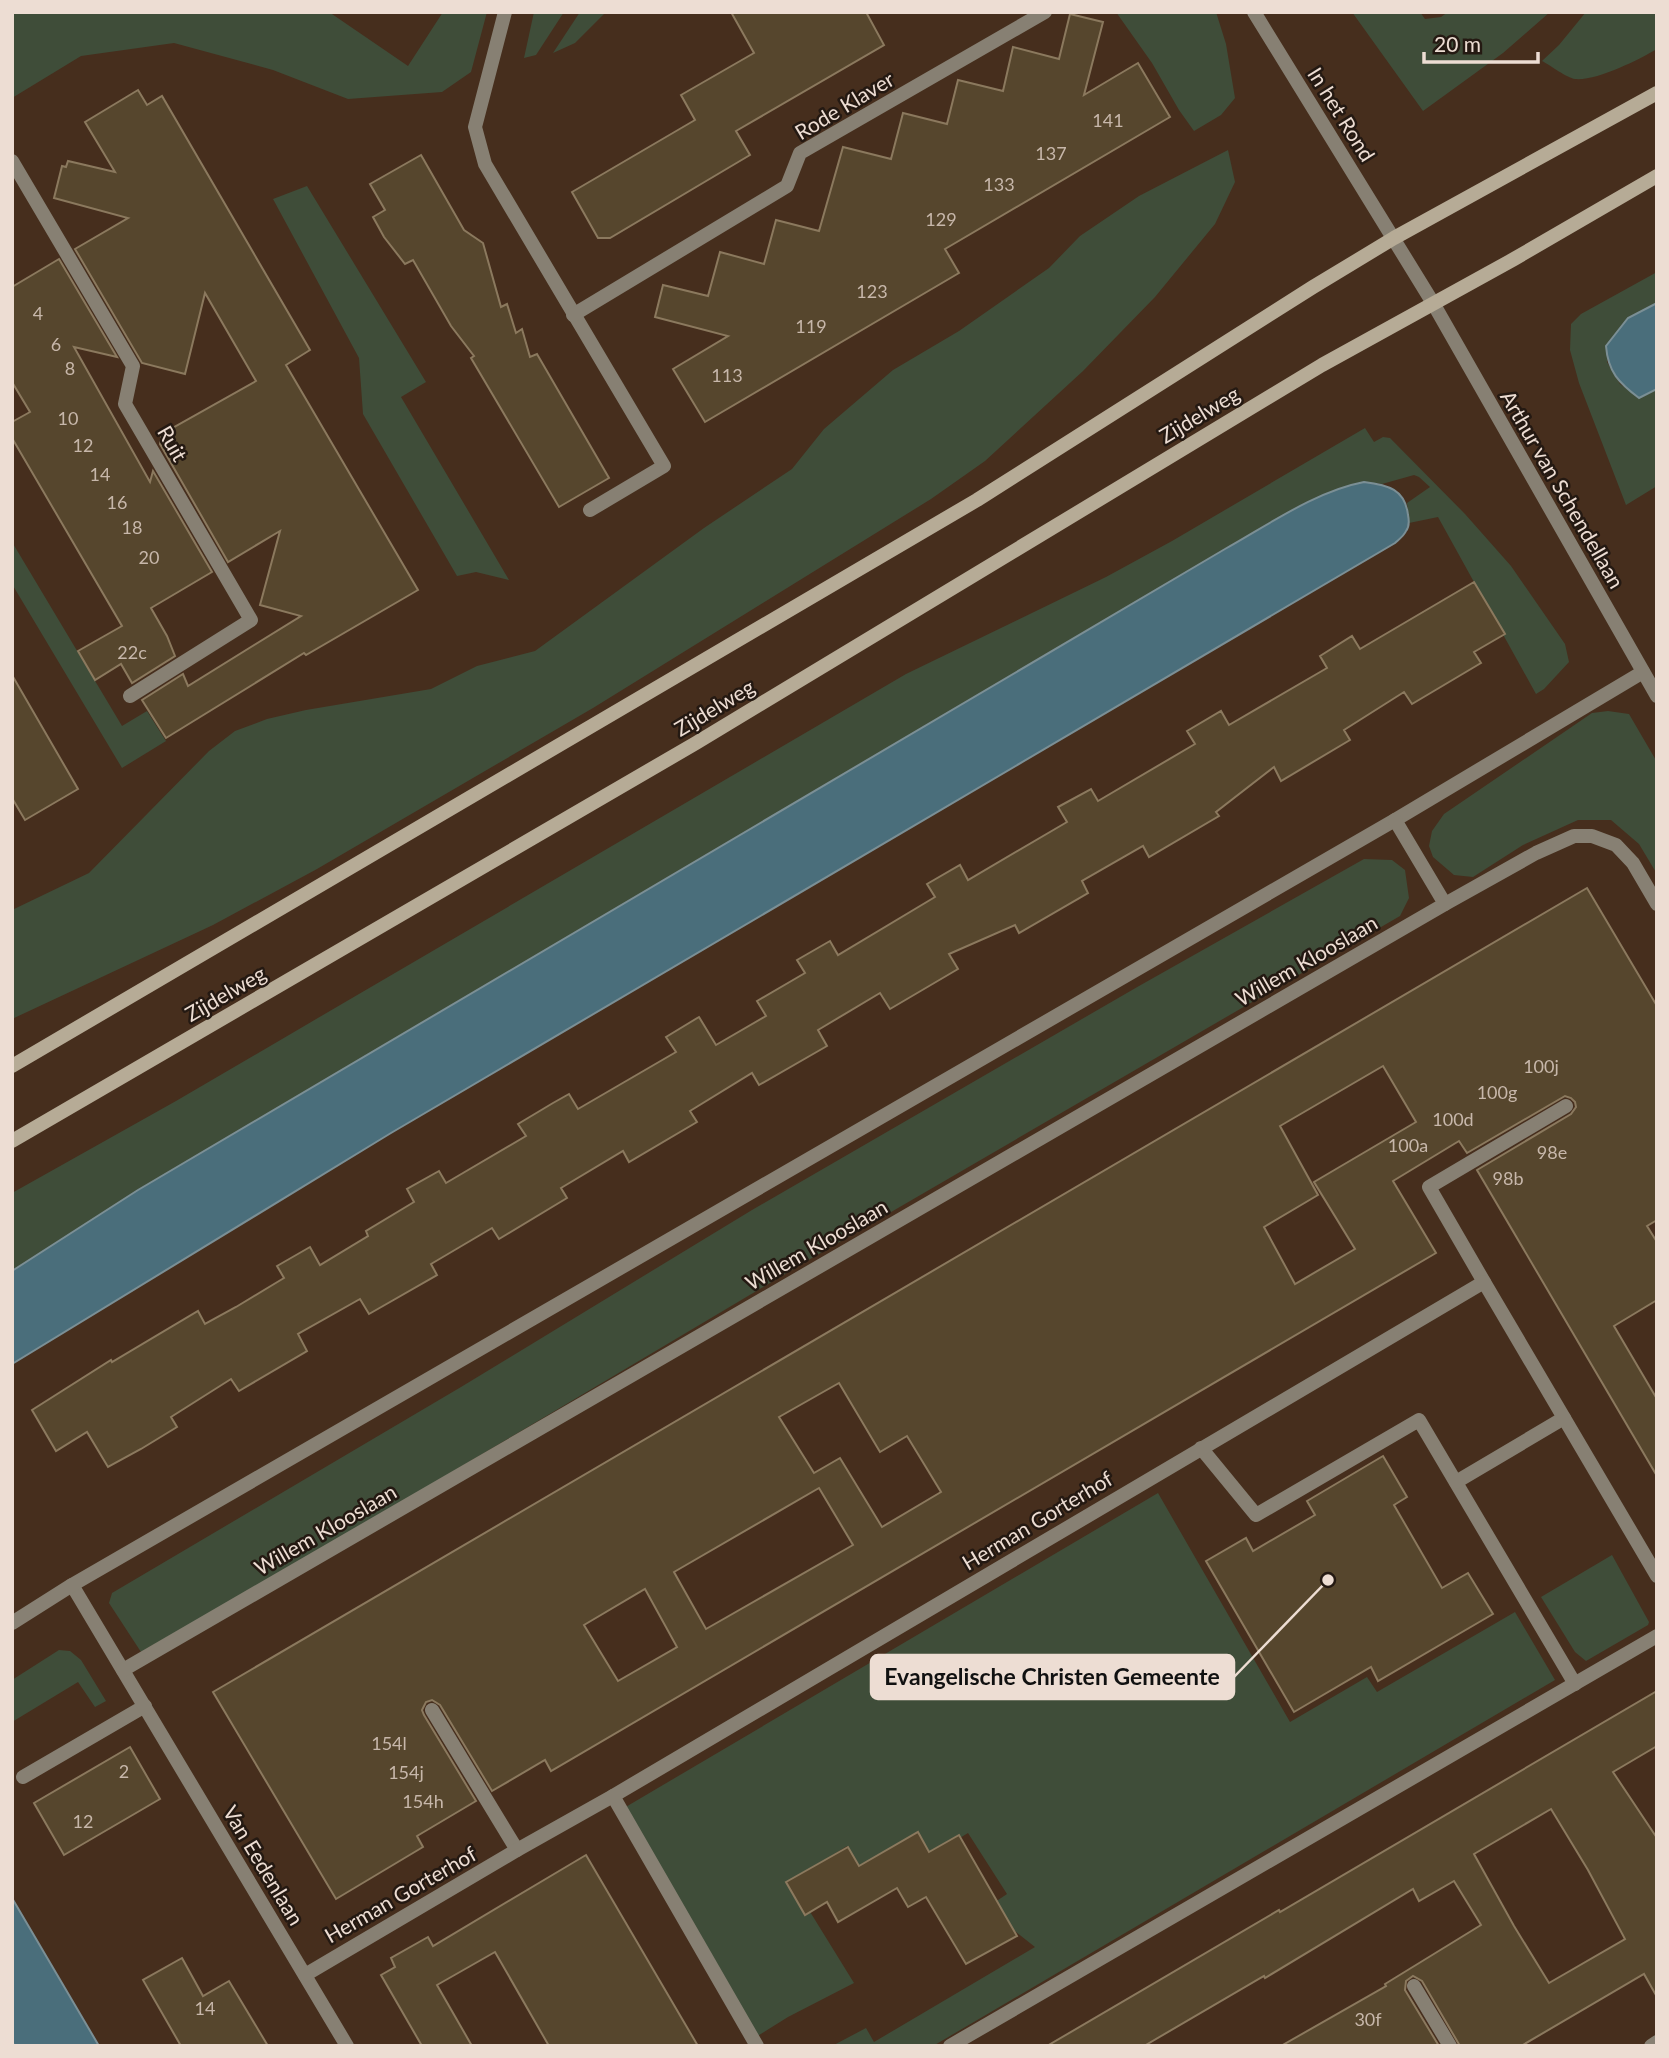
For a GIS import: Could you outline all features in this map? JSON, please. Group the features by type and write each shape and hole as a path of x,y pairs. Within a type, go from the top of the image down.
{"main road":[{"path":"12,1066 977,500 1394,238 1657,93"},
{"name":"Zijdelweg","path":"12,1141 696,743 1322,365 1657,176"}],"street":[{"path":"505,12 475,127 485,164 664,466 590,510"},
{"name":"Rode Klaver","path":"573,315 787,186 800,153 1045,12"},
{"name":"In het Rond","path":"1254,12 1394,238"},
{"name":"Ruit","path":"12,161 133,366 125,404 251,620 130,696"},
{"path":"1394,238 1433,303"},
{"name":"Arthur van Schendellaan","path":"1433,303 1657,695"},
{"path":"12,1623 72,1585 1395,820 1643,672"},
{"path":"1395,820 1445,904 1536,853 1574,836 1592,836 1616,845 1633,863 1657,904"},
{"name":"Willem Klooslaan","path":"123,1670 1445,904"},
{"path":"1566,1106 1429,1187 1657,1576"},
{"name":"Herman Gorterhof","path":"305,1975 1484,1282"},
{"path":"1455,1482 1564,1418"},
{"path":"1201,1448 1256,1515 1419,1420 1575,1684"},
{"name":"Van Eedenlaan","path":"72,1585 347,2046"},
{"path":"950,2046 1657,1636"},
{"path":"23,1777 145,1706"},
{"path":"432,1710 517,1850"},
{"path":"612,1796 757,2046"},
{"path":"1414,1986 1450,2046"},
{"path":"1651,2046 1657,2042"}],"green space":[{"path":"12,12 329,12 408,66 443,12 487,12 471,72 442,92 348,99 273,70 174,43 81,56 12,98"},
{"path":"534,12 564,12 536,55 524,58"},
{"path":"580,12 606,12 575,43 553,53"},
{"path":"1116,12 1216,12 1226,44 1235,98 1221,115 1194,131 1152,63"},
{"path":"1352,12 1420,12 1425,19 1441,17 1448,12 1550,12 1503,53 1423,111"},
{"path":"1586,12 1657,12 1657,49 1617,69 1584,79 1572,78 1542,61"},
{"path":"1228,150 1235,182 1215,224 1155,297 1083,371 985,461 931,499 593,708 317,869 213,925 12,1019 12,910 89,873 209,751 235,731 267,719 306,710 431,689 477,666 535,651 704,528 792,469 824,429 893,370 959,331 1049,268 1080,236 1139,196"},
{"path":"307,186 426,382 401,397 509,580 476,572 457,576 363,414 359,358 273,199"},
{"path":"1657,272 1657,303 1628,318 1607,362 1620,384 1639,398 1657,389 1657,486 1626,505 1579,383 1570,350 1571,324 1581,314"},
{"path":"1365,428 1374,442 1383,437 1390,438 1465,514 1511,566 1565,644 1569,662 1544,689 1536,694 1438,517 1409,523 1407,503 1430,487 1414,475 1382,484 1364,482 1225,549 138,1190 12,1271 12,1193 176,1101 906,674 1106,577"},
{"path":"12,542 122,726 147,711 166,741 122,768 12,584"},
{"path":"1608,711 1629,714 1657,762 1657,874 1639,844 1611,820 1578,820 1523,845 1473,877 1454,875 1433,857 1429,846 1432,831 1444,814 1592,713"},
{"path":"1364,859 1392,860 1405,870 1409,898 1400,916 812,1258 336,1541 141,1652 109,1603 112,1593 461,1387 752,1210"},
{"path":"1158,1493 1290,1722 1367,1677 1377,1692 1515,1612 1555,1680 933,2046 832,2046 866,2028 874,2042 1035,1947 986,1908 1007,1894 968,1833 924,1860 861,1869 847,1846 791,1881 854,1983 756,2037 624,1808"},
{"path":"1612,1555 1649,1622 1586,1661 1575,1652 1541,1597"},
{"path":"59,1650 70,1651 81,1660 106,1701 95,1707 78,1682 12,1722 12,1680"}],"water":[{"path":"1657,303 1657,389 1639,398 1612,370 1606,346 1628,318"},
{"path":"1364,482 1388,487 1403,499 1409,525 1404,535 1395,543 391,1133 12,1364 12,1271 138,1190 1275,520 1328,493"},
{"path":"12,1898 99,2046 15,2046 12,2042"}],"building":[{"path":"731,12 866,12 884,45 736,131 750,155 610,238 598,238 572,192 695,120 681,95 754,53"},
{"path":"1070,14 1103,22 1084,95 1138,63 1170,117 945,249 959,273 705,422 673,369 728,336 655,317 663,285 708,296 720,252 764,264 776,220 819,231 843,147 891,159 903,113 947,124 958,80 1003,91 1013,47 1059,59"},
{"path":"138,90 147,105 162,96 310,350 286,365 418,590 306,655 304,653 166,738 142,700 183,674 188,686 301,616 260,605 280,531 228,562 160,444 162,434 256,381 205,293 185,374 142,363 75,249 128,218 54,198 62,166 66,167 68,161 115,172 85,122"},
{"path":"421,155 464,230 483,243 501,307 507,304 516,333 522,329 530,357 537,354 609,478 559,507 471,358 474,356 451,326 413,260 405,264 384,237 373,217 385,210 370,184"},
{"path":"59,259 117,357 74,347 150,482 153,471 212,572 151,608 175,656 132,683 121,664 95,680 78,651 122,626 12,438 12,422 30,412 12,382 12,287"},
{"path":"1474,582 1505,634 1474,652 1481,663 1412,704 1404,692 1344,730 1350,740 1281,781 1274,767 1216,812 1219,816 1149,857 1143,846 1082,881 1088,893 1019,933 1015,925 949,954 958,969 890,1009 880,993 818,1030 827,1046 759,1085 752,1073 690,1111 697,1122 629,1162 623,1151 561,1188 567,1198 499,1239 492,1228 431,1264 437,1275 369,1314 360,1299 298,1334 307,1351 239,1391 231,1379 171,1417 177,1427 141,1449 108,1467 87,1432 56,1451 32,1410 111,1360 112,1362 198,1311 205,1324 236,1307 284,1278 277,1266 310,1247 320,1265 368,1236 366,1231 414,1202 407,1189 439,1171 446,1183 526,1136 518,1124 553,1103 569,1094 578,1109 676,1052 666,1037 699,1017 716,1045 766,1016 757,1001 805,973 797,960 830,941 838,955 935,897 927,884 960,865 968,880 1067,822 1058,807 1091,789 1098,801 1195,744 1187,731 1221,711 1229,725 1327,668 1320,656 1352,636 1360,649"},
{"path":"12,675 78,789 25,820 12,798"},
{"path":"1587,888 1657,1006 1657,1220 1647,1226 1657,1242 1657,1300 1614,1326 1657,1399 1657,1476 1477,1170 1571,1114 1576,1107 1575,1102 1565,1096 1467,1153 1459,1141 1393,1181 1436,1253 551,1771 545,1760 492,1791 440,1705 432,1700 426,1702 422,1710 424,1715 476,1801 417,1836 423,1847 336,1899 213,1692","holes":["1383,1066 1416,1122 1314,1182 1355,1249 1295,1284 1264,1227 1318,1195 1280,1126","839,1383 880,1452 907,1436 941,1492 882,1527 840,1458 814,1473 779,1417","819,1488 853,1545 706,1629 674,1572","645,1589 677,1647 618,1681 584,1625"]},
{"path":"1383,1456 1407,1497 1394,1505 1442,1588 1468,1573 1493,1614 1378,1681 1371,1667 1294,1712 1206,1561 1246,1538 1253,1551 1315,1515 1307,1501"},
{"path":"1657,1691 1657,1746 1613,1772 1657,1838 1657,1997 1644,1974 1521,2046 1460,2046 1422,1981 1413,1976 1406,1981 1405,1990 1439,2046 1281,2046 1386,1986 1385,1984 1481,1925 1454,1881 1419,1901 1413,1889 1265,1978 1264,1976 1144,2046 1047,2046 1279,1910 1280,1912","holes":["1551,1809 1625,1939 1549,1983 1474,1854"]},
{"path":"130,1747 160,1799 64,1855 34,1803"},
{"path":"918,1832 929,1852 959,1835 1017,1936 966,1964 926,1897 908,1907 897,1888 838,1922 827,1902 805,1915 786,1882 848,1847 859,1866"},
{"path":"586,1855 698,2046 549,2046 495,1952 437,1985 472,2046 422,2046 381,1975 395,1967 391,1958 428,1937 433,1946"},
{"path":"182,1958 203,1996 229,1981 268,2046 181,2046 143,1980"}],"place":[{"name":"Evangelische Christen Gemeente","path":"1328,1580"}]}
